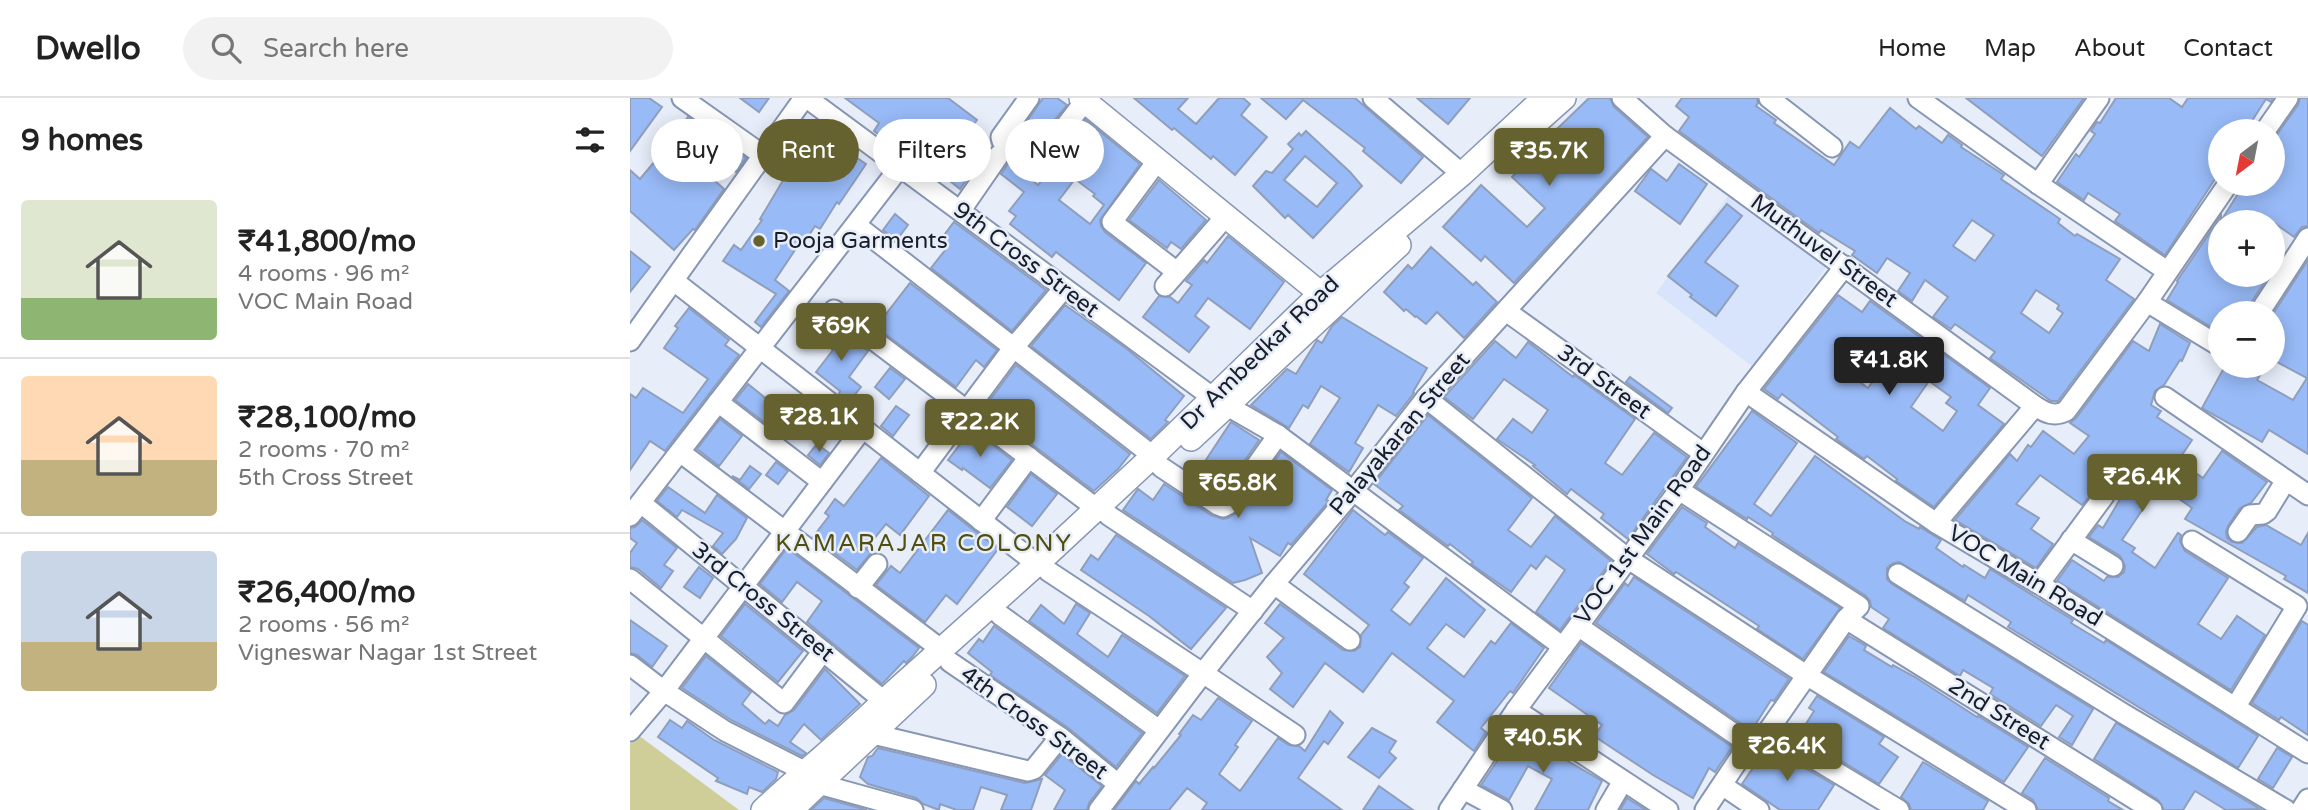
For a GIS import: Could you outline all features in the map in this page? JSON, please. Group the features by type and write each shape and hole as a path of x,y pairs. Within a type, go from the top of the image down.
{"main road":[{"name":"Dr Ambedkar Road","path":"763,810 873,734 946,656 1544,98"},
{"name":"Dr Ambedkar Road","path":"1328,299 1417,229 1564,98"},
{"path":"1077,102 1158,160 1328,299"},
{"name":"Dr Ambedkar Road","path":"791,810 812,778 884,701 1000,615 1043,567"}],"street":[{"path":"682,98 757,151"},
{"path":"790,119 805,98"},
{"name":"9th Cross Street","path":"805,98 873,147"},
{"path":"1029,98 1001,136 1002,141 1027,160 1033,161 1040,159 1077,102"},
{"path":"1373,98 1462,174"},
{"path":"1769,98 1832,146"},
{"path":"1918,98 2038,184 2167,271"},
{"path":"2038,184 2099,98"},
{"path":"2273,119 2288,98"},
{"name":"Muthuvel Street","path":"1633,102 1665,136 2035,406 2050,414 2059,415 2066,411 2147,302"},
{"name":"Palayakaran Street","path":"1099,810 1253,611 1354,490 1426,398 1665,136"},
{"path":"961,210 999,155"},
{"path":"1158,160 1112,222 1171,279 1226,216"},
{"path":"630,341 757,166"},
{"path":"635,510 889,182"},
{"name":"9th Cross Street","path":"921,182 1219,401 1278,435 1354,490 1563,648"},
{"path":"2208,339 2147,302 2220,196"},
{"path":"856,225 1157,461 1218,505 1223,507 1229,504 1278,435"},
{"path":"2267,301 2308,238"},
{"name":"VOC 1st Main Road","path":"1449,810 1516,710 1679,490 1746,393 1845,265"},
{"path":"674,281 1043,567 1295,735"},
{"path":"920,473 1014,347 1064,288"},
{"path":"834,310 1102,512 1253,611"},
{"name":"3rd Street","path":"1506,311 1703,453"},
{"name":"VOC Main Road","path":"1746,393 1936,523 2039,584 2308,753"},
{"path":"2165,397 2308,495"},
{"path":"1426,398 1627,558 1806,675 2026,810"},
{"path":"718,402 822,481"},
{"path":"1936,523 2035,406"},
{"path":"630,730 664,691 863,428"},
{"name":"4th Cross Street","path":"680,452 946,656 1060,737 1118,784"},
{"path":"981,521 1029,457"},
{"path":"2238,532 2250,514 2263,514 2267,511 2286,481"},
{"path":"1679,490 1852,613 1768,732 1749,744 1704,810"},
{"path":"2039,584 2104,496"},
{"name":"3rd Cross Street","path":"635,510 743,586 884,701"},
{"path":"2071,540 2113,566"},
{"path":"2192,541 2303,609 2236,706"},
{"path":"858,588 877,564"},
{"path":"1898,574 2124,714 2300,808"},
{"path":"630,579 784,703 823,651"},
{"path":"1275,584 1350,640"},
{"name":"2nd Street","path":"1852,613 2152,810"},
{"path":"1000,615 1159,730"},
{"path":"1578,626 1749,744"},
{"path":"630,665 725,731 812,778 913,810"},
{"path":"1516,710 1668,810"},
{"path":"1768,732 1899,810"},
{"path":"873,734 1028,771 1034,769 1060,737"},
{"path":"1606,810 1623,781"},
{"path":"1722,785 1759,810"},
{"path":"1463,789 1502,810"}],"shaded area":[{"path":"1734,188 1831,261 1753,367 1656,293"},
{"path":"638,735 739,810 630,810 630,744"}],"building":[{"path":"630,98 649,98 662,107 630,151"},
{"path":"740,98 769,98 759,112"},
{"path":"845,98 948,98 976,119 874,119"},
{"path":"1043,98 1057,98 1067,105 1055,119 1028,119"},
{"path":"1134,98 1188,98 1178,109 1196,124 1219,98 1243,98 1250,104 1241,115 1267,137 1235,175 1174,128 1172,130"},
{"path":"1261,98 1355,98 1423,157 1401,183 1363,151 1365,148 1303,100 1286,119"},
{"path":"1417,98 1470,98 1448,124"},
{"path":"1589,98 1610,98 1614,107 1648,137 1514,283 1485,256 1481,261 1443,227 1481,185 1527,227 1545,208 1512,177 1529,156"},
{"path":"1682,98 1757,98 1756,106 1776,120 1774,123 1834,165 1850,142 1859,148 1890,108 1916,129 1919,126 1942,143 1948,135 1962,145 1961,147 2004,175 2001,179 2060,219 2058,223 2075,236 2077,234 2120,259 2106,280 2134,299 2058,401 2051,401 1990,358 1995,352 1955,324 1951,329 1933,317 1948,297 1925,280 1912,301 1898,291 1910,273 1887,258 1877,273 1852,255 1855,251 1821,230 1819,233 1679,131 1689,117 1676,106","holes":["1972,220 1994,235 1975,261 1953,246","2036,290 2059,305 2057,309 2063,313 2049,333 2021,313"]},
{"path":"1966,98 2084,98 2042,156"},
{"path":"2116,98 2169,98 2182,107 2188,98 2273,98 2271,102 2266,99 2253,119 2208,119 2208,190 2165,255 2115,221 2120,214 2088,193 2084,200 2057,182 2076,154 2079,157 2095,134 2091,131 2097,122 2100,123"},
{"path":"2300,98 2308,98 2308,226 2302,227 2294,237 2285,231 2285,210 2228,210 2237,196 2286,196 2286,122"},
{"path":"1306,131 1362,186 1313,238 1288,215 1285,218 1253,186 1266,171 1272,173 1293,149 1288,144 1299,133 1301,136","holes":["1305,156 1337,183 1317,207 1284,180"]},
{"path":"1104,135 1140,164 1100,220 1105,232 1146,263 1119,300 1056,252 1052,257 1010,224 1016,216 1009,211 1024,192 1011,182 1034,182 1038,185 1040,182 1073,182 1059,200 1090,224 1104,205 1079,182 1104,182"},
{"path":"859,159 866,164 859,174"},
{"path":"1679,164 1707,184 1680,224 1635,191 1651,169 1667,181"},
{"path":"651,166 651,182 716,182 724,189 695,230 693,229 674,250 630,211 630,170 640,179"},
{"path":"1159,180 1206,220 1181,249 1171,242 1167,248 1129,220"},
{"path":"782,182 854,182 820,229 815,226 802,246 799,244 775,280 789,291 761,327 755,322 776,294 723,261 734,245 741,250 762,220 760,219"},
{"path":"951,182 965,182 960,189"},
{"path":"1727,204 1742,216 1705,262 1738,286 1716,316 1668,276"},
{"path":"895,214 908,225 896,241 883,230"},
{"path":"954,222 1046,290 1012,331 931,268 946,249 938,243"},
{"path":"2208,235 2208,287 2261,287 2252,301 2208,301 2208,325 2167,300"},
{"path":"1228,236 1284,282 1250,329 1208,298 1195,316 1209,327 1189,352 1143,317 1159,296 1170,297 1178,303 1192,285 1186,281 1204,260 1207,263"},
{"path":"1431,247 1473,285 1476,282 1497,302 1464,338 1437,312 1426,324 1406,309 1404,311 1384,292 1408,265 1412,269"},
{"path":"630,251 650,267 630,292"},
{"path":"2308,260 2308,454 2269,430 2262,442 2202,408 2218,378 2258,378 2257,380 2293,400 2307,378 2285,366 2285,301 2281,301"},
{"path":"910,283 997,350 984,367 976,360 956,387 876,327"},
{"path":"1838,295 1862,312 1870,301 1990,388 1978,405 2004,424 1934,507 1896,481 1897,479 1867,456 1864,459 1836,439 1838,437 1782,394 1778,399 1764,389","holes":["1872,344 1890,357 1868,388 1849,374","1929,381 1951,397 1946,403 1957,411 1943,431 1911,407"]},
{"path":"1065,305 1127,349 1184,396 1165,420 1168,422 1151,439 1031,346"},
{"path":"689,308 729,340 725,345 739,355 665,451 650,441 630,470 630,394 636,398 643,388 683,413 708,379 664,348 678,328 675,326"},
{"path":"1342,317 1427,368 1414,393 1396,416 1378,405 1355,443 1363,448 1349,472 1310,444 1340,398 1321,386 1308,408 1303,405 1289,428 1251,405 1287,369 1296,374 1317,340 1322,343 1332,326"},
{"path":"2160,324 2190,343 2182,361 2180,360 2164,385 2155,391 2151,405 2161,411 2157,417 2192,440 2178,461 2203,478 2222,451 2267,482 2251,503 2240,508 2228,526 2227,538 2232,542 2242,543 2257,527 2266,525 2301,545 2308,533 2308,593 2284,579 2286,576 2185,519 2192,508 2159,485 2122,540 2135,548 2132,552 2155,568 2178,533 2185,551 2228,578 2198,624 2221,639 2237,616 2265,635 2231,690 2057,581 2072,560 2104,581 2107,577 2118,577 2124,572 2125,566 2120,556 2089,537 2098,525 2103,528 2122,496 2111,486 2099,485 2082,505 2040,475 2016,504 2039,518 2031,529 2053,544 2036,568 1955,520 2010,454 2017,461 2028,445 2031,447 2043,431 2074,454 2089,436 2070,423 2133,341 2149,351"},
{"path":"830,326 868,351 849,377 861,387 849,402 816,372 833,350 820,339"},
{"path":"1495,341 1516,358 1528,342 1573,377 1574,375 1635,419 1605,463 1622,475 1654,433 1687,457 1628,539 1601,518 1604,514 1571,489 1567,494 1533,466 1535,465 1497,439 1513,419 1532,433 1548,410 1504,379 1473,419 1444,397"},
{"path":"1016,365 1130,454 1094,491 984,408"},
{"path":"890,368 905,379 889,399 875,387"},
{"path":"1630,377 1672,408 1668,413 1626,382"},
{"path":"748,384 779,409 768,425 735,400"},
{"path":"896,406 909,415 893,436 881,426"},
{"path":"1752,411 1797,443 1754,504 1771,516 1815,456 1906,522 1941,540 1936,548 1963,567 1964,565 1985,578 1990,569 2073,620 2071,623 2104,643 2106,640 2258,736 2238,768 2008,627 2011,622 1968,595 1965,601 1899,562 1887,568 1887,579 1892,584 2093,709 2072,745 2059,737 2073,716 2056,705 2041,726 1990,694 1993,688 1963,670 1960,676 1883,628 1889,619 1871,607 1866,596 1772,535 1773,533 1696,487"},
{"path":"1428,415 1532,498 1508,530 1531,547 1555,516 1611,561 1560,630 1536,612 1565,570 1546,556 1536,569 1531,565 1511,592 1471,564 1473,562 1450,544 1448,546 1399,510 1403,506 1374,484"},
{"path":"720,419 742,436 719,466 697,449"},
{"path":"1231,422 1259,440 1222,493 1196,475"},
{"path":"972,429 1012,460 990,488 948,460"},
{"path":"817,444 829,453 820,465 808,455"},
{"path":"1281,452 1332,490 1326,500 1329,501 1291,545 1288,543 1280,556 1250,538 1262,573 1245,580 1233,583 1123,510 1138,489 1153,500 1164,484 1211,515 1228,518 1239,511"},
{"path":"881,458 929,496 900,535 886,524 866,549 871,553 857,570 813,537 829,516 825,513 835,499 844,506"},
{"path":"776,462 788,471 778,484 766,475"},
{"path":"750,466 761,474 749,489 732,476 740,480"},
{"path":"1031,474 1057,494 1032,526 1007,507"},
{"path":"668,487 705,513 717,495 747,518 736,539 722,554 713,546 723,533 682,510 677,517 657,501"},
{"path":"1682,507 1707,523 1705,527 1735,548 1738,543 1840,608 1803,659 1757,629 1759,626 1676,572 1674,574 1647,554"},
{"path":"948,510 998,549 957,604 946,595 925,622 876,585 891,566 900,573"},
{"path":"1353,510 1385,535 1388,532 1423,558 1404,583 1409,587 1391,610 1410,625 1446,578 1485,610 1464,637 1446,624 1427,648 1464,677 1491,641 1495,644 1511,623 1544,648 1513,693 1510,691 1481,728 1486,732 1474,751 1437,722 1454,701 1392,653 1363,692 1325,663 1293,707 1270,689 1282,673 1267,657 1284,638 1265,623 1280,604 1343,650 1354,651 1360,647 1361,635 1369,625 1304,574"},
{"path":"642,520 677,548 664,565 673,571 661,588 638,569 630,567 630,553 637,543 630,538 630,528"},
{"path":"1116,535 1226,608 1191,649 1149,616 1081,570 1091,555 1098,560"},
{"path":"787,548 919,648 882,684 807,622 822,601 797,582 782,602 760,584"},
{"path":"699,567 713,578 700,598 684,587"},
{"path":"1634,577 1789,679 1755,725 1749,729 1596,623 1625,583 1628,586"},
{"path":"745,604 803,651 778,682 721,636"},
{"path":"1076,604 1090,613 1077,634 1108,657 1122,635 1185,676 1157,713 1029,621 1041,605 1064,624"},
{"path":"630,620 667,646 652,667 630,653"},
{"path":"2302,621 2308,625 2308,735 2281,717 2279,720 2252,703"},
{"path":"994,626 1142,733 1116,767 1067,727 990,675 992,672 968,653 979,639 983,642"},
{"path":"1849,636 1866,646 1864,650 1915,677 2028,747 2004,782 1824,672"},
{"path":"1581,643 1732,747 1715,772 1709,768 1693,798 1594,736 1602,725 1549,688"},
{"path":"706,656 751,692 742,704 765,724 769,720 778,726 785,715 794,710 825,669 860,704 821,740 804,724 790,742 806,753 802,756 731,720 682,688"},
{"path":"1817,696 1884,737 1879,744 1898,757 1879,784 1799,735 1814,711 1809,708"},
{"path":"1218,698 1252,721 1219,774 1240,791 1278,738 1305,751 1330,711 1343,723 1328,744 1324,741 1298,778 1342,810 1202,810 1207,803 1187,788 1169,810 1114,810 1136,781 1139,784 1154,768 1181,735 1179,734 1193,715 1201,720"},
{"path":"670,720 682,728 687,721 714,740 778,772 776,779 762,792 749,787 747,794 716,781 718,778 658,737"},
{"path":"2116,723 2260,809 2226,810 2195,791 2183,810 2164,810 2158,800 2094,759"},
{"path":"1520,727 1567,758 1566,760 1602,781 1588,810 1535,810 1552,779 1528,766 1509,800 1481,785 1502,754 1505,755"},
{"path":"1372,728 1396,741 1389,752 1396,758 1379,778 1348,757"},
{"path":"1768,746 1834,785 1818,810 1780,810 1742,784"},
{"path":"878,748 1025,783 1042,779 1031,810 1001,810 1007,795 981,787 973,810 957,810 940,804 939,810 916,798 868,784 860,777 868,757"},
{"path":"2277,748 2292,757 2273,788 2258,779"},
{"path":"1062,754 1102,786 1087,810 1054,810 1065,790 1045,775"},
{"path":"2045,758 2109,798 2108,801 2123,810 2038,810 2033,800 2022,793"},
{"path":"1923,762 1988,801 1983,810 1911,810 1901,797"},
{"path":"1379,786 1413,810 1363,810"},
{"path":"824,798 867,810 811,810"},
{"path":"1627,798 1646,810 1620,810"}],"place":[{"name":"Pooja Garments","path":"759,241"}],"district":[{"name":"KAMARAJAR COLONY","path":"924,543"}]}
